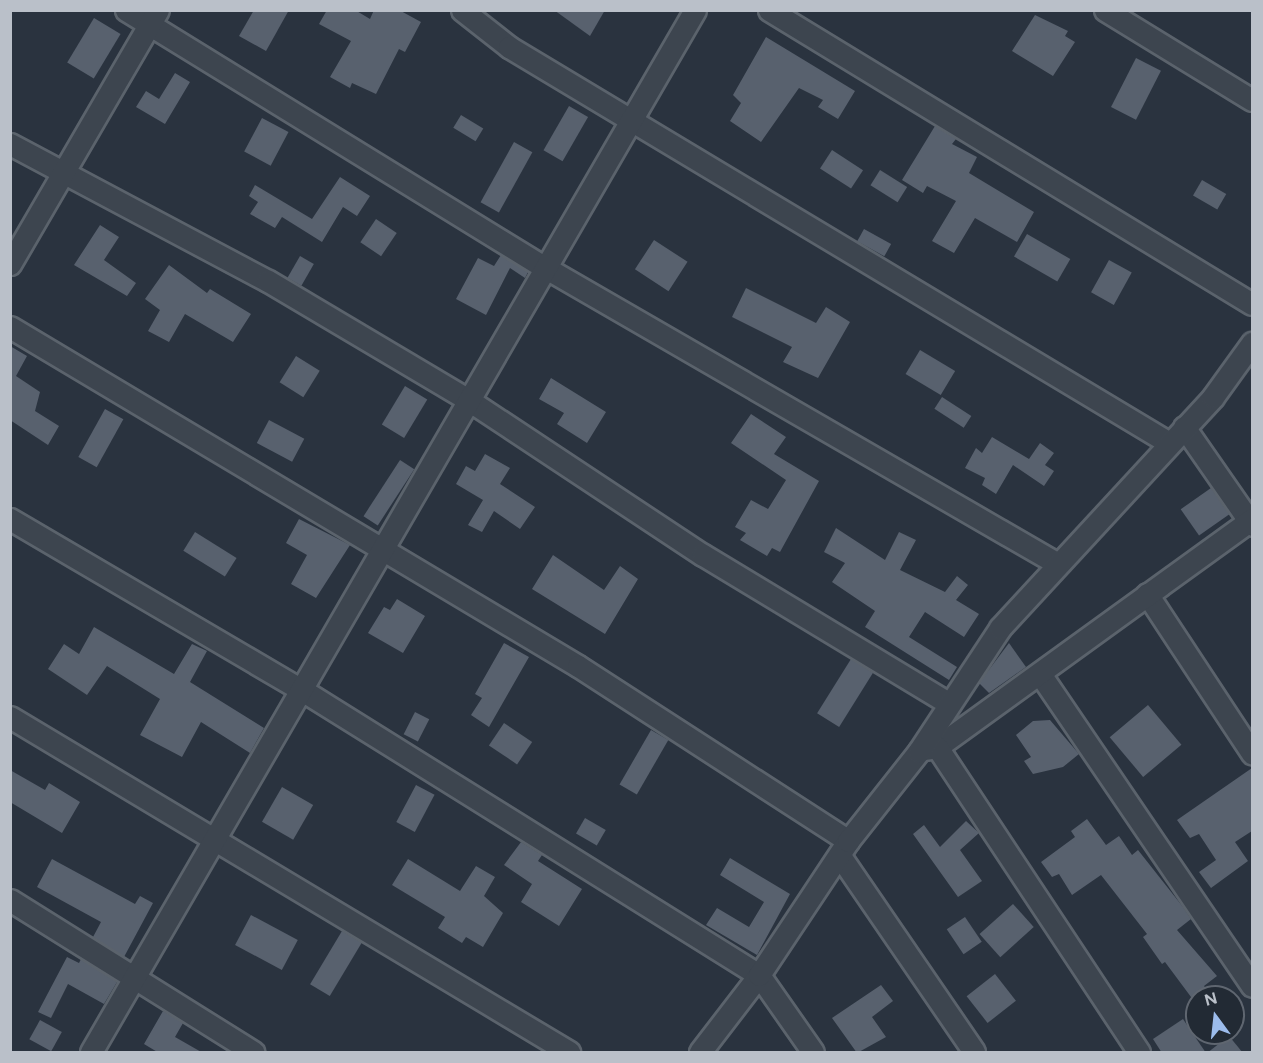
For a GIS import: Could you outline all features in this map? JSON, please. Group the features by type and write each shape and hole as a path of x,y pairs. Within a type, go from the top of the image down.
{"street":[{"path":"126,10 154,18 546,268 1058,564"},
{"path":"462,10 509,47 1169,443"},
{"path":"91,1053 214,837 385,549 695,10"},
{"path":"769,10 1252,304"},
{"path":"1104,10 1252,100"},
{"path":"10,264 154,18"},
{"path":"10,144 63,175 268,281 470,401 703,555 948,703"},
{"path":"10,327 578,666 844,848 974,1053"},
{"path":"928,749 948,703 999,628 1184,427 1252,343"},
{"path":"700,1053 759,975 844,848 928,749 1040,674 1147,594 1252,522 1184,427"},
{"path":"10,519 302,690 759,975 813,1053"},
{"path":"1147,594 1252,753"},
{"path":"1040,674 1252,986"},
{"path":"10,717 214,837 570,1053"},
{"path":"928,749 1139,1053"},
{"path":"10,900 253,1053"}],"building":[{"path":"254,10 289,10 266,51 239,36"},
{"path":"327,10 355,10 370,19 374,10 399,10 421,22 405,52 399,49 376,94 352,83 350,88 330,77 351,41 319,24"},
{"path":"554,10 605,10 590,36"},
{"path":"1035,15 1068,31 1065,36 1075,42 1053,76 1012,51"},
{"path":"94,18 121,34 94,79 67,63"},
{"path":"766,37 855,91 838,119 818,107 823,100 799,88 761,142 730,121 741,103 733,95"},
{"path":"1136,58 1161,71 1136,120 1111,107"},
{"path":"175,73 190,82 165,124 136,107 146,91 159,99"},
{"path":"569,106 588,117 563,161 544,150"},
{"path":"461,115 483,128 476,141 453,128"},
{"path":"262,118 288,132 271,166 244,152"},
{"path":"935,126 956,139 952,144 977,157 969,173 1034,212 1017,242 975,218 954,253 932,241 956,201 927,186 923,193 902,180"},
{"path":"514,142 532,152 499,213 481,202"},
{"path":"832,150 863,170 851,189 820,168"},
{"path":"880,170 907,187 898,202 870,185"},
{"path":"340,177 370,196 357,216 343,207 322,242 282,217 275,228 250,214 258,202 249,196 255,185 312,219"},
{"path":"1202,180 1226,194 1217,210 1193,196"},
{"path":"376,219 397,233 381,256 360,242"},
{"path":"100,225 119,237 104,260 136,283 127,296 74,265"},
{"path":"864,229 891,244 884,256 857,241"},
{"path":"1027,234 1070,259 1057,282 1014,257"},
{"path":"654,240 688,262 668,291 635,269"},
{"path":"501,255 528,272 525,278 510,268 486,315 456,299 478,258 494,266"},
{"path":"300,256 314,264 301,286 288,278"},
{"path":"1109,260 1132,273 1114,305 1091,292"},
{"path":"169,265 207,293 210,289 251,314 233,342 185,314 169,342 148,331 160,310 145,299"},
{"path":"746,288 816,323 826,307 850,322 818,378 783,362 792,347 732,317"},
{"path":"10,346 27,356 16,376 40,392 35,411 59,426 48,445 10,420"},
{"path":"920,350 955,371 941,395 906,374"},
{"path":"296,356 320,371 303,397 280,382"},
{"path":"551,378 606,412 587,443 557,424 564,413 539,399"},
{"path":"405,386 427,399 404,438 382,425"},
{"path":"942,397 971,416 964,428 934,409"},
{"path":"105,409 123,419 97,467 78,457"},
{"path":"751,414 786,437 774,454 819,481 780,552 772,548 767,556 740,540 746,533 735,527 751,500 768,509 786,480 731,443"},
{"path":"269,420 304,439 292,462 257,443"},
{"path":"992,437 1029,459 1040,443 1054,453 1045,465 1054,471 1044,486 1013,465 996,494 982,485 985,478 965,468 976,448 982,453"},
{"path":"485,454 510,468 500,484 535,507 520,529 494,511 482,532 468,525 483,500 456,484 466,466 475,471"},
{"path":"400,460 414,469 378,525 364,516"},
{"path":"1211,488 1229,514 1199,535 1181,509"},
{"path":"299,519 350,545 316,598 291,584 307,555 286,543"},
{"path":"836,528 885,560 899,532 916,540 900,570 945,592 957,576 968,585 956,600 979,614 964,637 925,612 909,637 957,667 949,680 865,627 875,611 832,582 845,563 824,552"},
{"path":"195,532 237,558 225,577 183,551"},
{"path":"553,555 604,590 620,566 638,579 605,634 532,589"},
{"path":"397,599 425,616 403,653 368,633 384,607 390,610"},
{"path":"94,627 174,674 192,644 207,651 190,682 264,728 250,753 201,722 182,757 140,735 160,699 107,666 87,695 48,669 64,644 79,654"},
{"path":"504,643 529,657 489,727 471,715 482,698 475,694"},
{"path":"1009,643 1026,667 989,693 979,683"},
{"path":"851,659 873,673 839,727 817,713"},
{"path":"1148,705 1181,745 1143,777 1110,737"},
{"path":"415,712 429,719 418,742 404,734"},
{"path":"1050,720 1079,754 1063,767 1033,774 1024,761 1031,757 1016,735 1033,721"},
{"path":"504,723 532,742 517,764 489,745"},
{"path":"651,730 668,740 637,795 620,785"},
{"path":"1252,768 1252,831 1235,842 1248,861 1211,888 1199,872 1216,860 1199,834 1190,838 1177,820"},
{"path":"10,770 45,790 49,783 80,802 62,833 10,802"},
{"path":"416,785 435,795 415,832 396,822"},
{"path":"282,787 313,805 293,840 262,822"},
{"path":"585,818 606,830 597,846 576,834"},
{"path":"1087,819 1106,845 1119,836 1132,855 1138,850 1191,919 1177,930 1217,976 1205,985 1185,985 1185,989 1165,962 1162,964 1143,937 1147,934 1101,875 1072,895 1059,874 1052,877 1041,862 1075,837 1071,831"},
{"path":"966,821 979,833 960,850 982,881 958,897 913,834 924,825 940,847"},
{"path":"521,842 542,855 538,861 582,889 559,926 521,902 532,884 504,865"},
{"path":"730,858 790,894 757,955 706,925 717,908 749,927 764,902 720,875"},
{"path":"52,859 135,904 140,896 153,903 124,957 93,937 101,922 37,887"},
{"path":"408,859 460,891 476,866 495,877 484,896 503,913 483,947 466,937 462,943 438,928 445,917 392,885"},
{"path":"1013,904 1034,927 1000,957 980,934"},
{"path":"251,915 298,940 282,970 235,945"},
{"path":"965,917 982,942 964,954 947,929"},
{"path":"342,931 362,943 330,996 310,984"},
{"path":"67,957 79,963 81,959 117,982 104,1004 68,984 51,1018 38,1012"},
{"path":"995,974 1016,1001 988,1023 967,996"},
{"path":"881,985 893,1001 872,1017 886,1037 857,1053 832,1018"},
{"path":"163,1011 183,1023 175,1037 203,1053 159,1053 144,1044"},
{"path":"1183,1019 1185,1045 1201,1045 1206,1053 1162,1053 1153,1039"},
{"path":"40,1020 62,1032 51,1051 29,1039"},
{"path":"1217,1045 1236,1045 1243,1053 1207,1053"}]}
